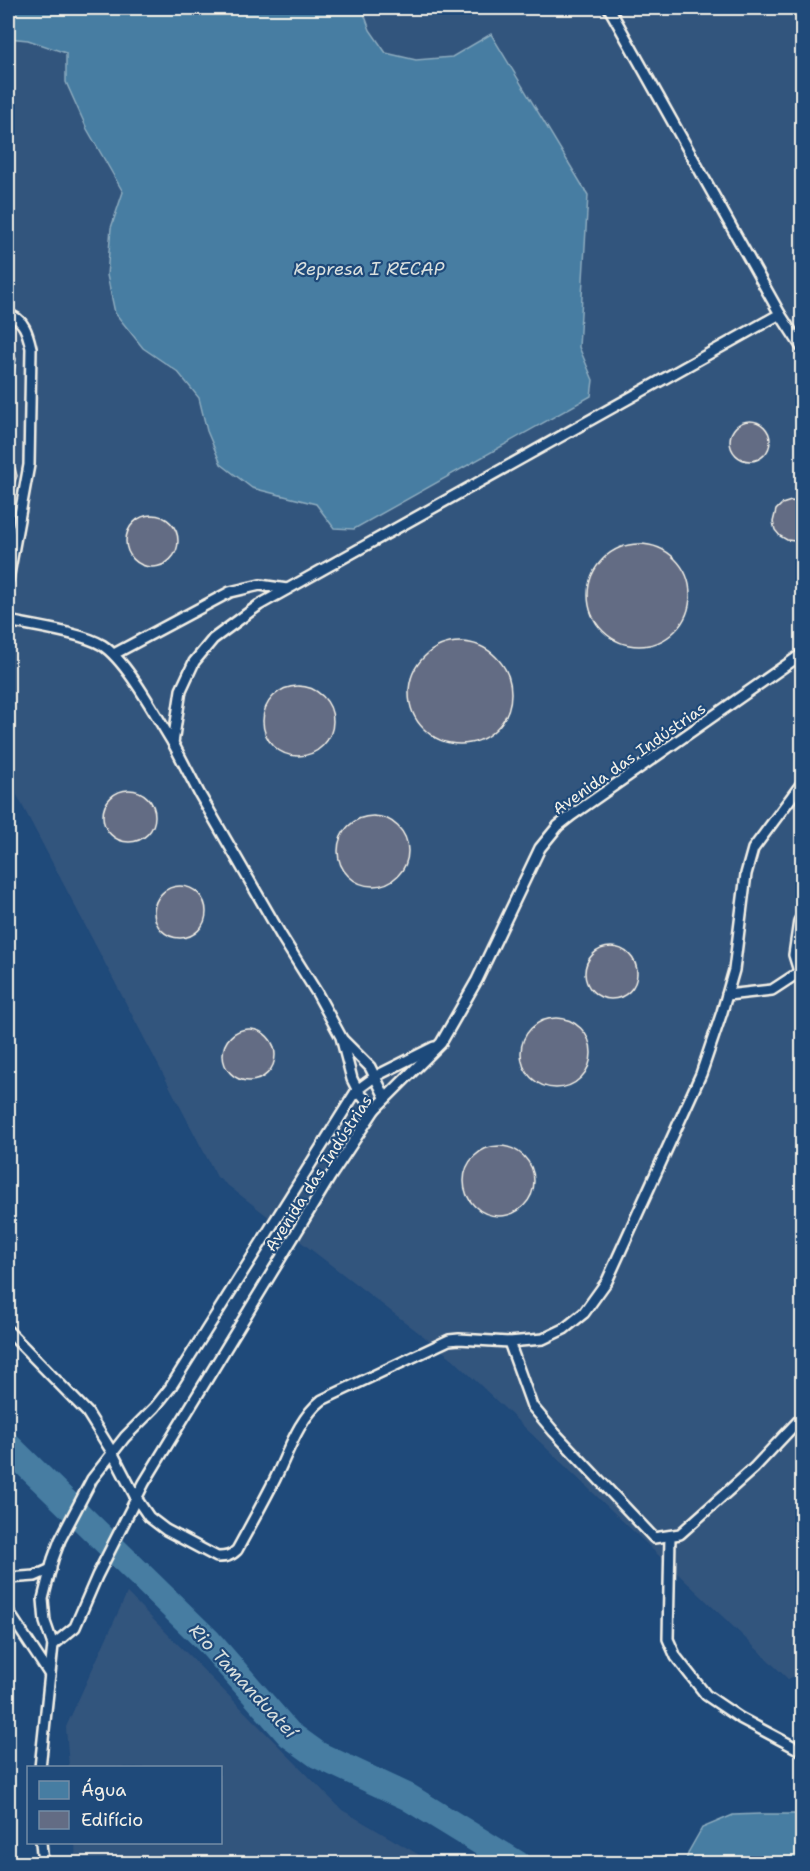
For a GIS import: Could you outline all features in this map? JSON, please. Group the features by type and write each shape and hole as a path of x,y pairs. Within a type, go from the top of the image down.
{"lane":[{"path":"609,8 780,314 802,348"},
{"path":"173,743 181,690 194,662 213,639 259,605 780,314"},
{"path":"8,315 14,316 22,324 31,348 29,465 8,580"},
{"path":"114,654 230,592 260,585 287,589"},
{"path":"8,621 87,638 101,644 114,654 124,667 173,743 199,793 317,993 341,1037 357,1090 375,1109"},
{"name":"Avenida das Indústrias","path":"53,1645 75,1627 97,1576 136,1498 330,1177 375,1109 441,1043 477,980 540,848 549,836 572,815 802,654"},
{"path":"8,1331 87,1412 112,1452 136,1498 150,1516 166,1530 217,1557 231,1556 237,1550 305,1419 312,1408 322,1400 449,1340 509,1342 543,1339 564,1329 584,1313 607,1281 701,1074 734,970 749,859 753,849 802,783"},
{"path":"727,995 772,990 800,977 794,956 802,916"},
{"path":"341,1037 367,1063 376,1076 385,1097"},
{"path":"357,1090 376,1076 441,1043"},
{"name":"Avenida das Indústrias","path":"40,1766 53,1645 45,1622 43,1599 60,1540 92,1479 112,1452 170,1388 357,1090"},
{"path":"509,1342 532,1406 654,1538 680,1534 754,1468 802,1417"},
{"path":"670,1536 668,1639 676,1657 706,1695 740,1718 802,1751"},
{"path":"8,1578 35,1576 51,1569"},
{"path":"8,1611 50,1675"},
{"path":"41,1844 43,1863"}],"shaded area":[{"path":"8,8 802,8 802,1673 788,1679 453,1359 217,1177 8,778"},
{"path":"127,1593 342,1810 433,1863 76,1863 75,1844 222,1844 222,1766 69,1766 66,1727"}],"water":[{"name":"Represa I RECAP","path":"8,8 362,8 370,30 386,53 416,60 452,57 491,34 588,195 579,347 593,380 591,396 354,529 334,528 316,504 252,488 221,464 207,431 199,398 178,372 143,348 115,313 107,275 111,228 123,192 87,129 66,82 66,53 28,40 8,38"},
{"path":"802,1814 802,1863 685,1863 702,1828 733,1815"}],"building":[{"path":"8,346 16,359 14,371 8,378"},
{"path":"750,421 758,422 764,427 769,433 769,449 764,455 758,460 750,461 742,460 736,455 731,449 730,441 731,433 736,427 742,422"},
{"path":"8,458 17,476 8,491"},
{"path":"791,501 802,503 802,538 795,541 780,536 773,522 776,510 782,504"},
{"path":"152,515 162,517 170,523 176,531 178,541 176,551 170,559 162,565 152,567 142,565 134,559 128,551 126,541 128,531 134,523 142,517"},
{"path":"639,544 668,552 682,566 690,595 682,624 668,638 639,646 610,638 596,624 588,595 596,566 610,552"},
{"path":"460,642 489,650 503,664 511,693 503,722 489,736 460,744 431,736 417,722 409,693 417,664 431,650"},
{"path":"298,686 311,689 323,696 330,708 333,721 330,734 323,746 311,753 298,756 285,753 273,746 266,734 263,721 266,708 273,696 285,689"},
{"path":"129,790 139,792 147,798 153,806 155,816 153,826 147,834 139,840 129,842 119,840 111,834 105,826 103,816 105,806 111,798 119,792"},
{"path":"373,816 386,819 398,826 405,838 408,851 405,864 398,876 386,883 373,886 360,883 348,876 341,864 338,851 341,838 348,826 360,819"},
{"path":"180,886 190,888 198,894 204,902 206,912 204,922 198,930 190,936 180,938 170,936 162,930 156,922 154,912 156,902 162,894 170,888"},
{"path":"611,947 621,949 629,955 635,963 637,973 635,983 629,991 621,997 611,999 601,997 593,991 587,983 585,973 587,963 593,955 601,949"},
{"path":"556,1018 569,1021 581,1028 588,1040 591,1053 588,1066 581,1078 569,1085 556,1088 543,1085 531,1078 524,1066 521,1053 524,1040 531,1028 543,1021"},
{"path":"249,1029 259,1031 267,1037 273,1045 275,1055 273,1065 267,1073 259,1079 249,1081 239,1079 231,1073 225,1065 223,1055 225,1045 231,1037 239,1031"},
{"path":"499,1146 512,1149 524,1156 531,1168 534,1181 531,1194 524,1206 512,1213 499,1216 486,1213 474,1206 467,1194 464,1181 467,1168 474,1156 486,1149"}],"waterway":[{"name":"Rio Tamanduateí","path":"8,1446 209,1642 289,1734 318,1755 408,1797 517,1864"}]}
